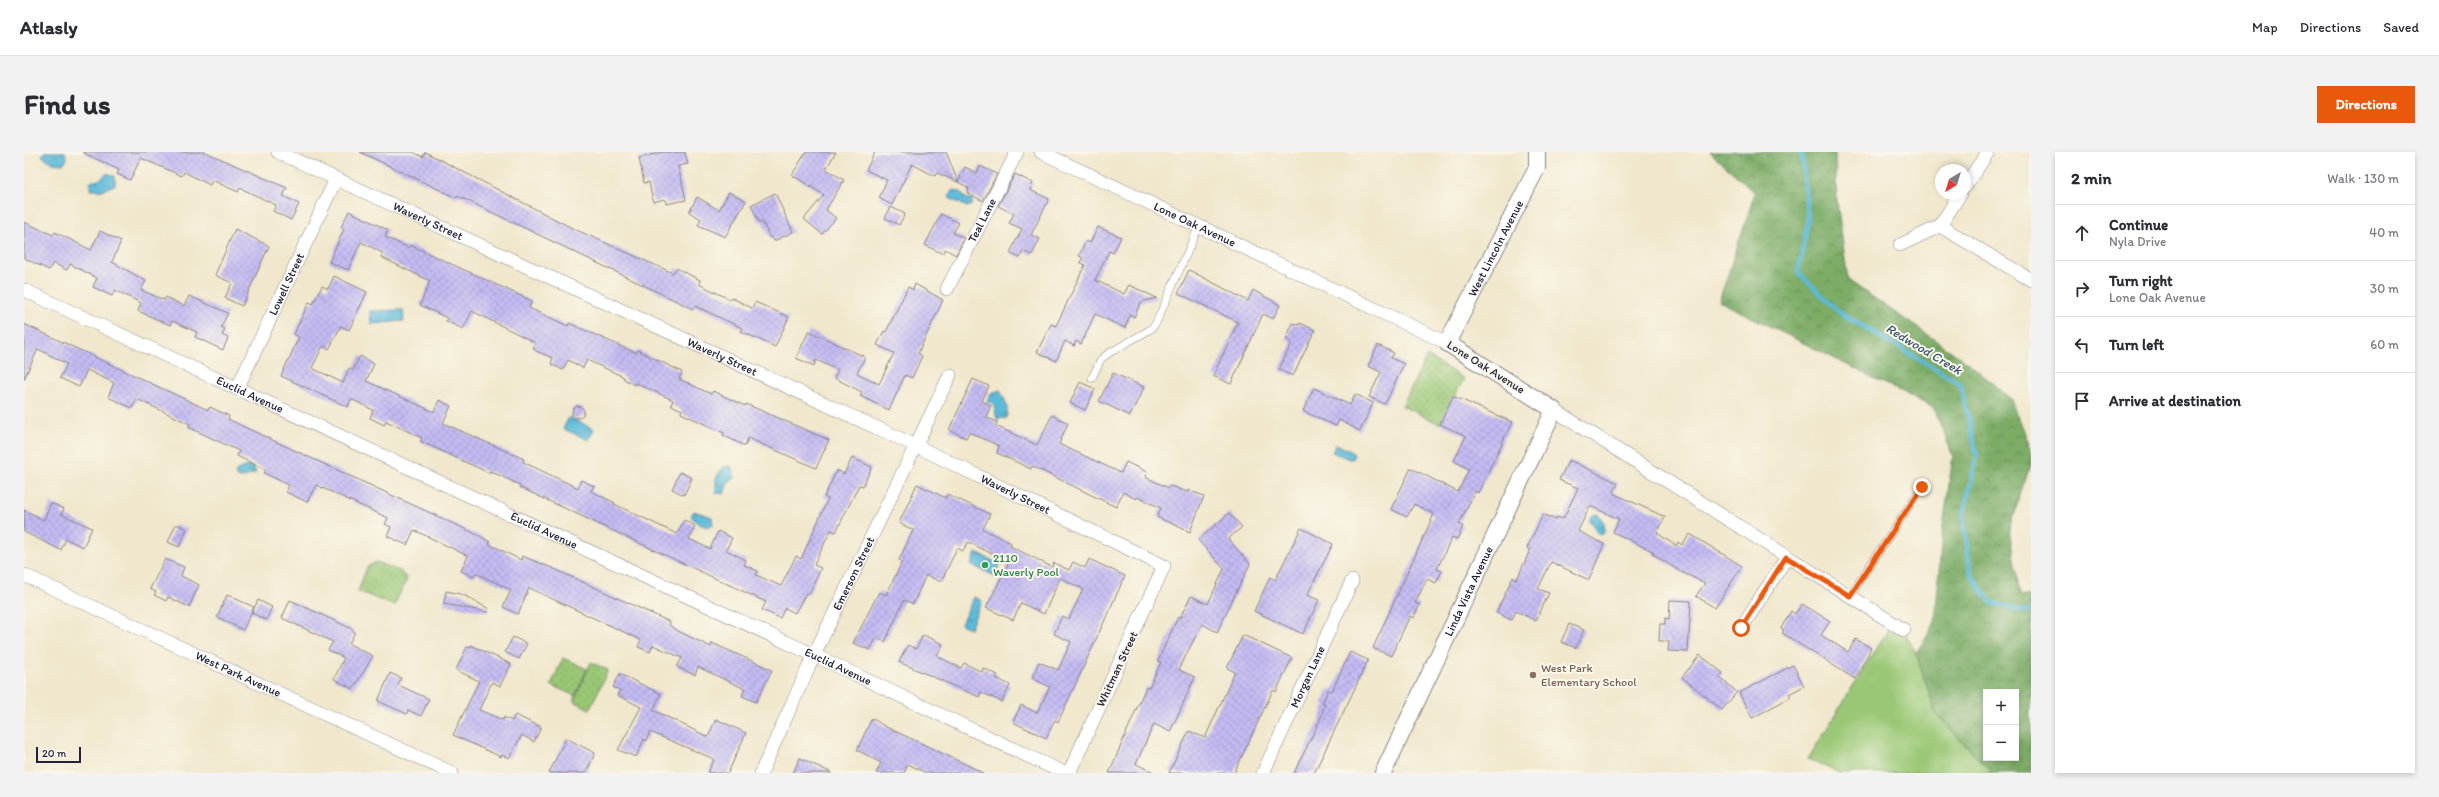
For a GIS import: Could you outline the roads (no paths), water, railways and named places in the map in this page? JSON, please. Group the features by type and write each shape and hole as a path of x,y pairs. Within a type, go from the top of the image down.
{"street":[{"name":"Waverly Street","path":"278,152 914,445 1164,566"},
{"name":"Teal Lane","path":"947,289 1016,152"},
{"name":"Lone Oak Avenue","path":"1041,152 1447,343 1904,630"},
{"name":"West Lincoln Avenue","path":"1447,343 1537,168 1537,152"},
{"path":"1971,177 1986,153"},
{"name":"Lowell Street","path":"237,389 336,179"},
{"path":"1900,245 1940,226 1956,200"},
{"path":"1940,226 2031,280"},
{"name":"Euclid Avenue","path":"24,290 814,655 1064,773"},
{"name":"Emerson Street","path":"761,773 814,655 914,445 950,375"},
{"name":"Linda Vista Avenue","path":"1383,773 1554,410"},
{"path":"1741,628 1786,557"},
{"name":"Whitman Street","path":"1069,773 1164,566"},
{"name":"West Park Avenue","path":"24,576 452,773"},
{"name":"Morgan Lane","path":"1263,773 1352,581"}],"lane":[{"path":"1092,378 1101,360 1109,353 1151,329 1156,323 1199,226"},
{"path":"1850,596 1922,487"}],"water":[{"path":"44,152 65,152 67,159 63,164 52,163 42,156"},
{"path":"107,173 115,176 115,185 102,190 90,190 90,182 99,180"},
{"path":"953,190 961,192 965,198 972,200 972,205 967,207 950,198 949,194"},
{"path":"403,310 404,321 371,324 370,311"},
{"path":"1000,390 1007,405 1007,418 997,419 993,403 987,401 991,393"},
{"path":"569,417 594,429 589,440 563,429"},
{"path":"1336,444 1352,452 1354,455 1352,459 1332,452"},
{"path":"247,466 254,468 256,473 241,478 237,477 235,474 237,470"},
{"path":"724,466 731,466 735,477 728,482 724,494 716,493 716,478"},
{"path":"694,511 712,517 713,525 707,527 697,523 691,515"},
{"path":"1595,514 1599,515 1604,523 1605,531 1602,535 1597,533 1595,527 1590,523 1590,518"},
{"name":"2110 Waverly Pool","path":"976,553 1000,564 995,576 971,565"},
{"path":"974,597 982,601 970,628 961,624"}],"waterway":[{"name":"Redwood Creek","path":"1799,152 1802,155 1808,221 1798,272 1840,313 1960,383 1977,455 1963,517 1971,575 1992,603 2031,612"}],"place":[{"name":"2110 Waverly Pool","path":"985,565"},
{"name":"West Park Elementary School","path":"1533,675"}]}
